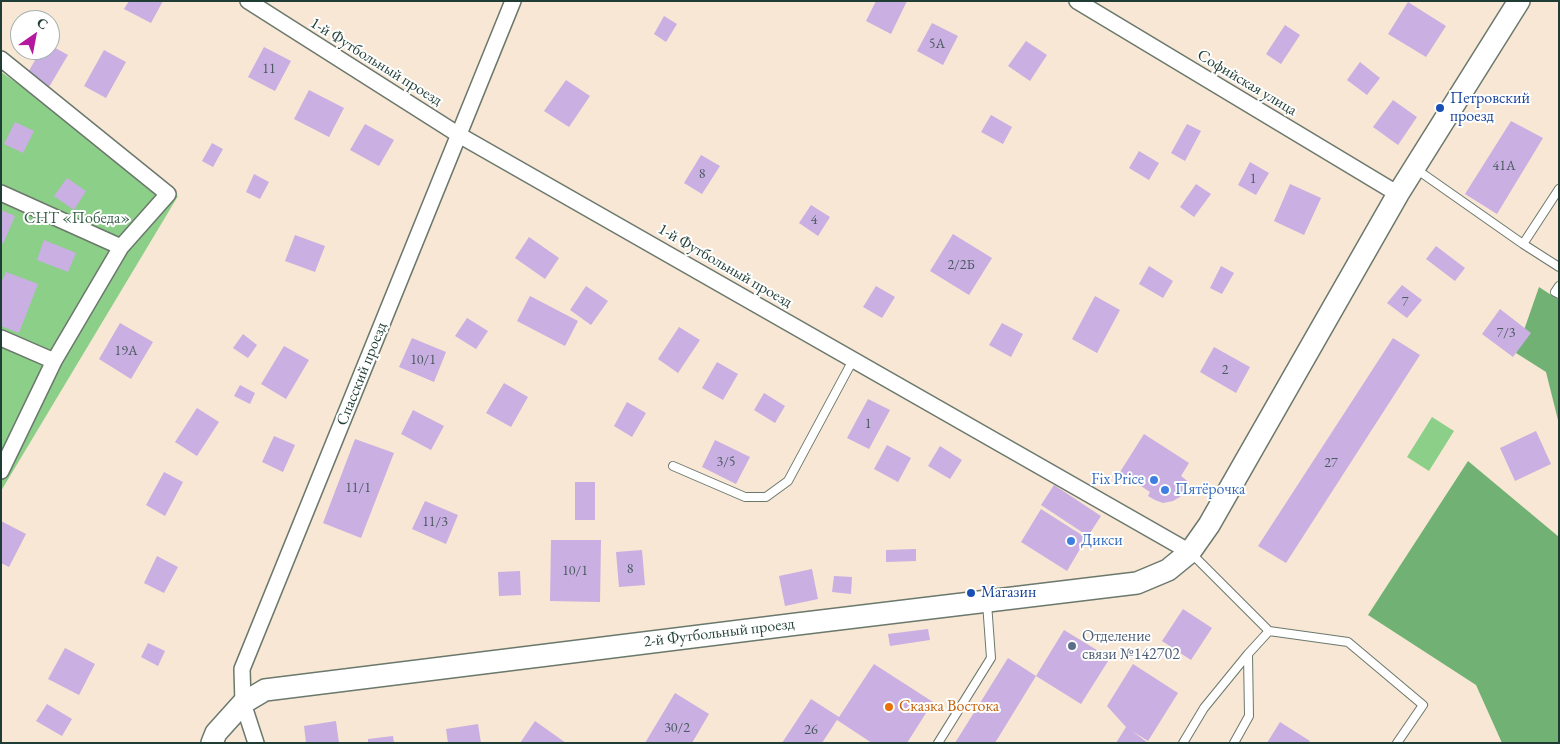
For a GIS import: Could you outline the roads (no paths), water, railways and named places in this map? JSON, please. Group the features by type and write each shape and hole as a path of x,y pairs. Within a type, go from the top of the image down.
{"street":[{"name":"1-й Футбольный проезд","path":"248,1 459,135 1190,552"},
{"name":"Спасский проезд","path":"256,743 242,703 242,669 513,1"},
{"name":"Софийская улица","path":"1077,1 1398,194"},
{"path":"1190,552 1209,525 1398,194 1519,1"},
{"path":"1,60 168,194 120,247 54,361 1,471"},
{"path":"1,192 120,247"},
{"path":"1,338 54,361"},
{"name":"2-й Футбольный проезд","path":"242,703 265,690 1137,583 1168,570 1190,552"},
{"path":"212,743 216,733 242,703"}],"lane":[{"path":"1414,168 1559,267"},
{"path":"1523,244 1559,189"},
{"path":"1559,286 1555,292 1559,294"},
{"path":"673,466 745,497 766,497 788,481 853,360"},
{"path":"1190,552 1269,631 1348,642 1423,705 1397,743"},
{"path":"938,743 991,658 987,601"},
{"path":"1182,743 1204,708 1269,631"},
{"path":"1234,743 1250,716 1248,654"}],"place":[{"name":"Петровский проезд","path":"1440,108"},
{"name":"Fix Price","path":"1154,480"},
{"name":"Пятёрочка","path":"1165,490"},
{"name":"Дикси","path":"1071,541"},
{"name":"Магазин","path":"971,593"},
{"name":"Отделение связи №142702","path":"1072,646"},
{"name":"Сказка Востока","path":"889,707"}],"park label":[{"name":"СНТ «Победа»","path":"77,219"}]}
